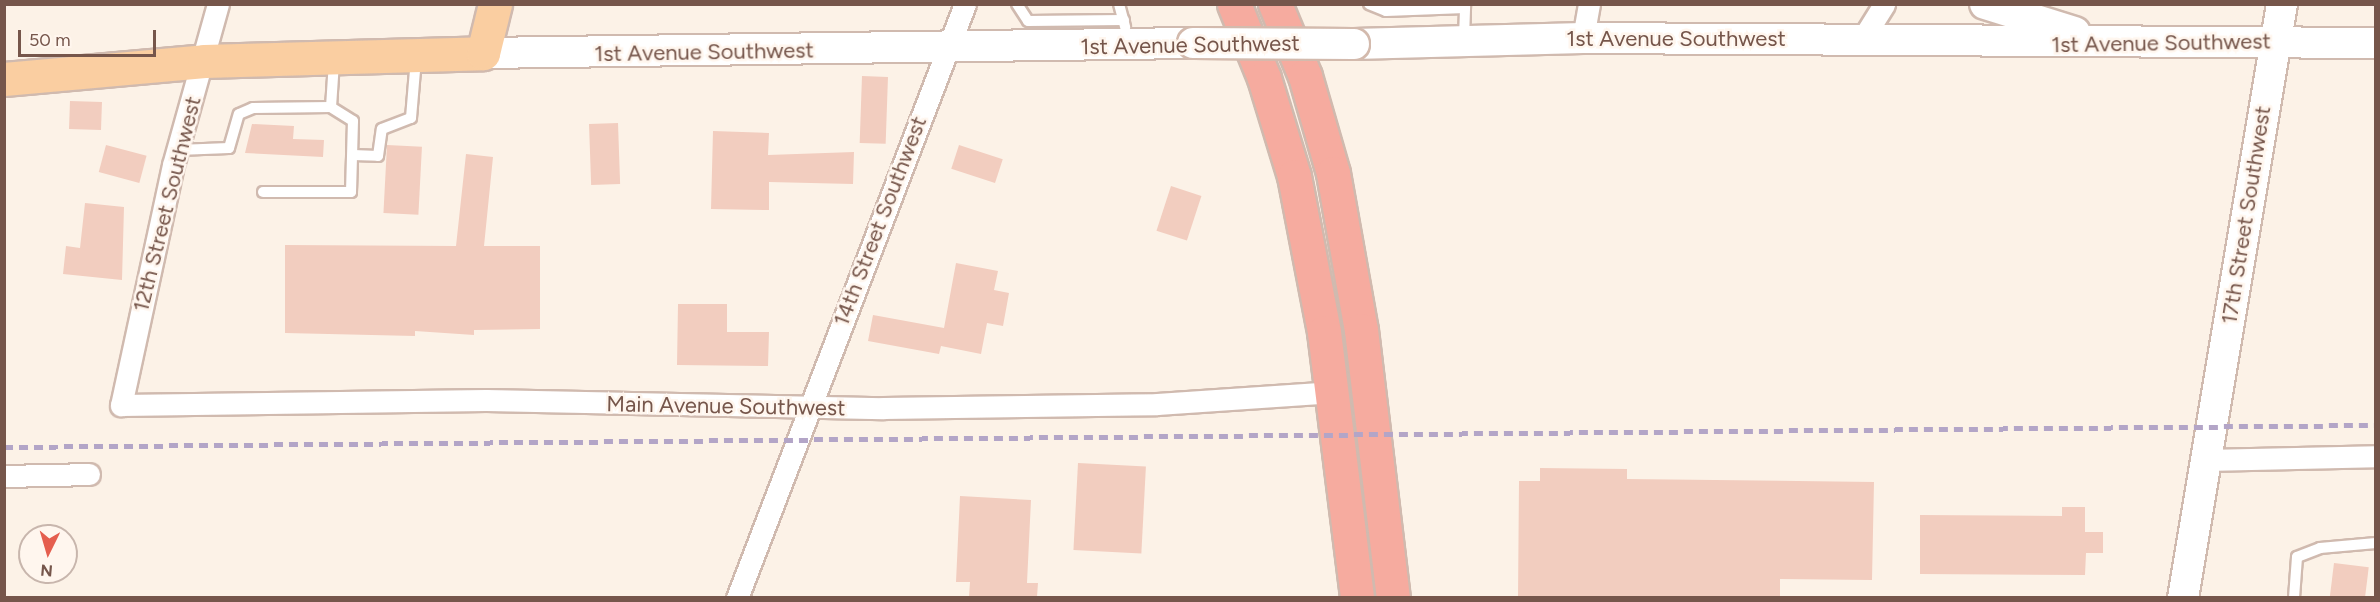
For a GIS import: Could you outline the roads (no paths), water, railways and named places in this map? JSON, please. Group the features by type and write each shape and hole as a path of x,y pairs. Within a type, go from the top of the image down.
{"highway":[{"path":"1234,4 1264,78 1294,176 1331,392 1357,597"},
{"path":"1275,4 1305,76 1333,173 1362,330 1393,597"}],"main road":[{"path":"483,53 495,4"},
{"path":"1985,4 2064,31 2149,41"},
{"name":"17th Street Southwest","path":"2182,597 2274,40 2282,4"},
{"name":"1st Avenue Southwest","path":"4,79 204,61 483,53 947,46 1028,33 1126,32 1193,43 1354,44 1583,38 1863,38 2035,44 2274,40 2376,43"}],"street":[{"name":"12th Street Southwest","path":"122,405 178,150 218,4"},
{"name":"14th Street Southwest","path":"737,597 799,438 808,405 965,4"},
{"path":"1583,38 1589,4"},
{"path":"1863,38 1884,4"},
{"name":"Main Avenue Southwest","path":"122,405 432,400 724,409 808,405 1158,404 1331,392"},
{"path":"2205,459 2376,456"},
{"path":"4,476 89,474"}],"lane":[{"path":"1017,4 1028,33"},
{"path":"1119,4 1126,32"},
{"path":"1369,4 1386,11 1465,6 1464,41"},
{"path":"353,155 378,156 382,129 411,118 416,56"},
{"path":"331,106 334,59"},
{"path":"178,150 229,148 239,114 253,108 331,106 352,121 351,192 263,192"},
{"path":"2294,597 2297,557 2320,548 2376,543"}],"railway":[{"path":"4,447 2376,425"}]}
